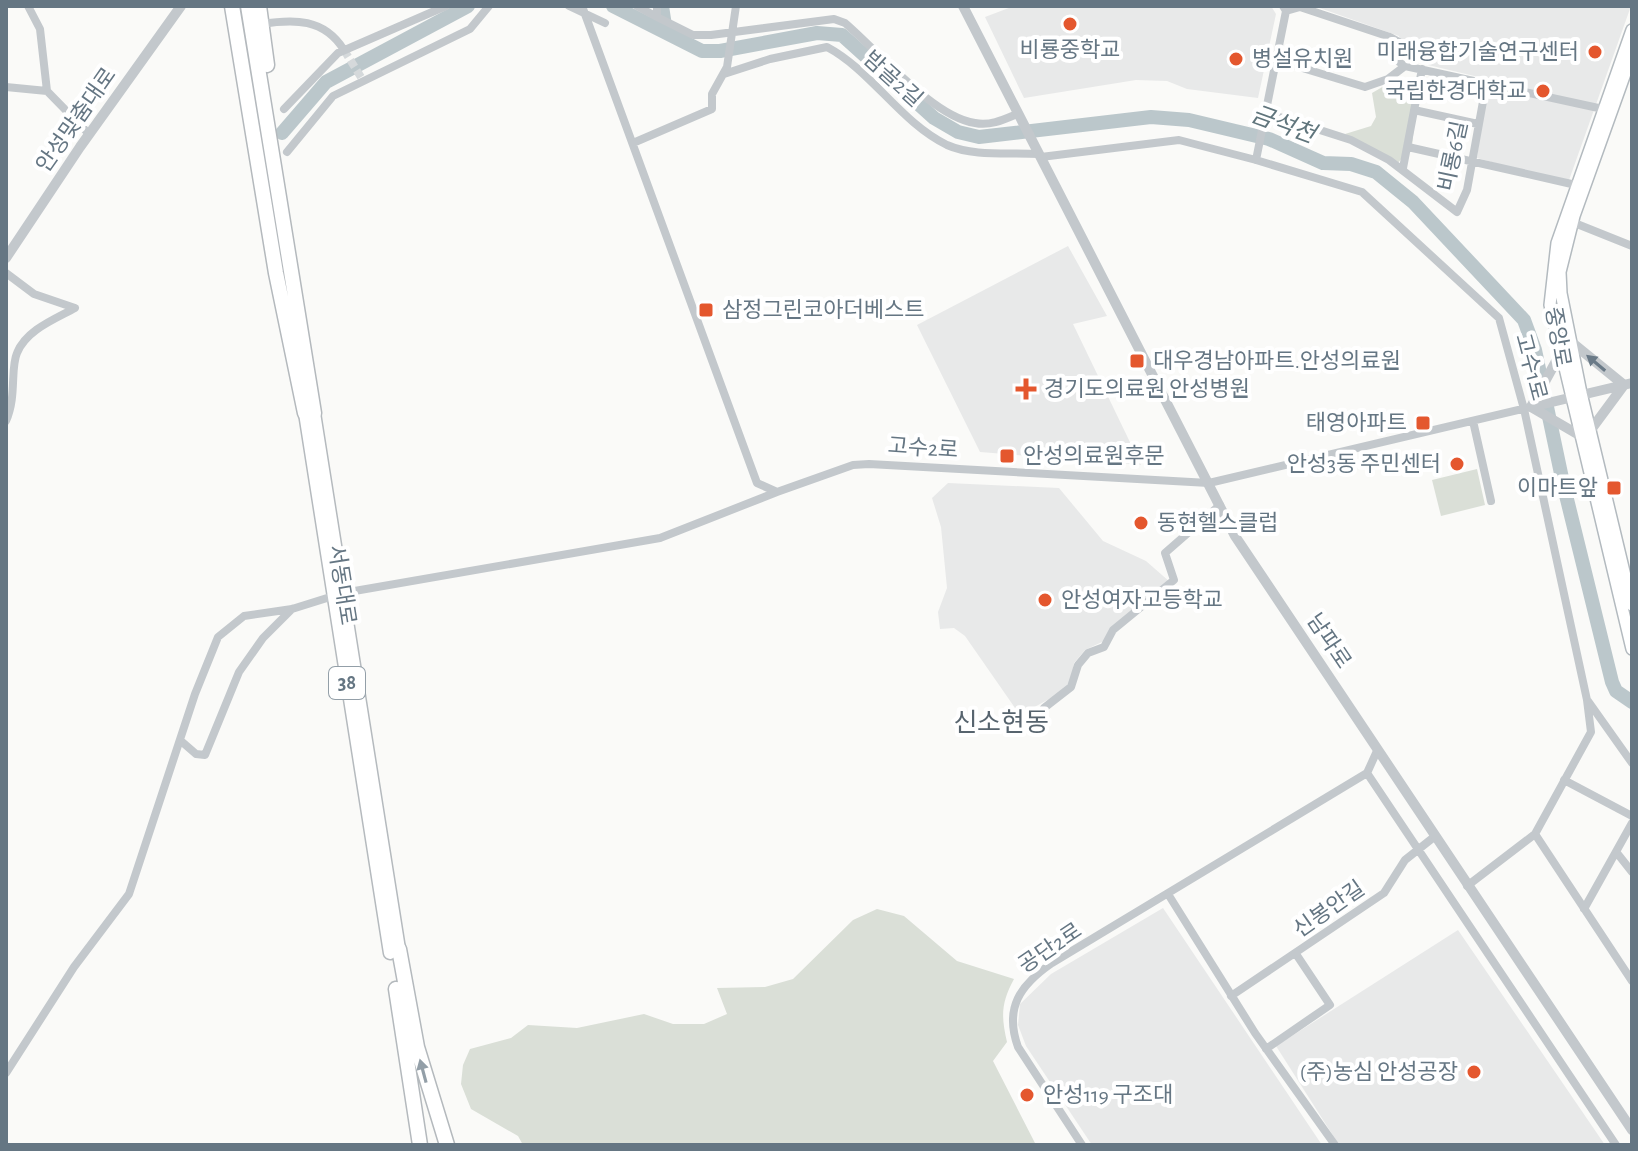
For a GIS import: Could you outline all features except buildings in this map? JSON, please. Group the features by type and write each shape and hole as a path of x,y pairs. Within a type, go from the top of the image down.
{"highway":[{"path":"232,6 276,273 310,413"},
{"path":"239,6 251,23"},
{"path":"248,6 315,376 310,413"},
{"path":"251,23 259,6"},
{"name":"서동대로","path":"394,951 420,1145"},
{"name":"서동대로","path":"394,951 417,1047 447,1145"}],"main road":[{"name":"중앙로","path":"1632,30 1557,243 1550,305 1558,359 1571,396 1632,649"},
{"name":"중앙로","path":"1571,396 1570,341 1560,272 1572,222 1632,54"},
{"name":"서동대로","path":"310,413 394,951"},
{"name":"중앙로","path":"1579,431 1632,605"}],"street":[{"path":"28,6 40,29 47,91 89,134"},
{"name":"안성맞춤대로","path":"6,258 89,134 181,6"},
{"path":"284,109 344,50 446,6"},
{"path":"287,152 333,96 470,29 489,6"},
{"path":"569,6 583,9 605,23"},
{"path":"637,6 693,35 733,34 834,19 845,23 950,114 973,123 991,124 1019,118 963,6"},
{"path":"657,6 662,20"},
{"path":"633,143 712,109 712,94 725,71 736,6"},
{"path":"1256,160 1285,8 1300,7 1390,37 1399,42 1399,62 1405,66 1603,109"},
{"path":"583,9 757,483 777,492"},
{"path":"251,23 295,19 315,24 337,39 344,50"},
{"name":"밤골2길","path":"725,71 827,47 923,129 948,146 978,152 1039,153"},
{"path":"1276,60 1365,87 1388,79 1405,66"},
{"name":"비룡6길","path":"1403,168 1422,69"},
{"name":"비룡6길","path":"1264,112 1351,140 1403,168 1457,212 1467,190 1486,85"},
{"path":"6,87 47,91"},
{"path":"1414,110 1478,124"},
{"name":"남파로","path":"1019,118 1235,536 1632,1130"},
{"name":"고수1로","path":"1039,153 1179,140 1362,192 1499,318 1528,408 1591,732 1535,834 1467,886"},
{"path":"1408,147 1576,185"},
{"path":"1572,222 1632,246"},
{"path":"6,273 34,294 75,308 34,331 16,354 16,389 6,421"},
{"path":"1558,359 1528,408 1579,431 1628,384 1570,341"},
{"name":"고수2로","path":"6,1073 74,967 129,894 218,637 244,616 292,609 338,594 660,538 853,465 1209,483 1628,384"},
{"path":"1473,421 1491,501"},
{"path":"1044,708 1071,687 1078,665 1088,653 1104,647 1113,630 1174,580 1165,553 1220,505"},
{"path":"181,741 196,754 205,755 239,672 263,638 292,609"},
{"path":"1587,700 1632,763"},
{"path":"1377,751 1367,773 1616,1145"},
{"name":"공단2로","path":"1082,1145 1018,1047 1012,1030 1018,993 1029,979 1052,963 1367,773"},
{"path":"1564,780 1632,816"},
{"path":"1584,909 1632,823"},
{"path":"1535,834 1631,977"},
{"name":"신봉안길","path":"1231,996 1384,893 1415,849 1434,837"},
{"path":"1617,853 1632,872"},
{"path":"1168,894 1266,1049 1335,1145"},
{"path":"1266,1049 1330,1005 1296,954"}],"shaded area":[{"path":"1014,6 1271,6 1276,14 1258,98 1187,89 1167,81 1136,80 1024,98 985,17"},
{"name":"국립한경대학교","path":"1314,6 1631,6 1568,183 1477,158 1487,79 1407,60 1399,36"},
{"path":"1398,78 1418,83 1412,147 1397,164 1345,134 1371,126 1376,117 1372,93"},
{"name":"경기도의료원 안성병원","path":"1068,246 1107,316 1073,324 1141,465 980,452 917,325"},
{"path":"1477,469 1485,505 1441,516 1432,480"},
{"name":"안성여자고등학교","path":"948,483 1059,488 1103,541 1146,561 1170,582 1104,641 1085,650 1074,663 1071,687 1020,715 965,636 954,628 940,629 938,612 947,588 941,527 932,498"},
{"path":"1163,908 1322,1145 1092,1145 1026,1046 1018,1025 1020,1004 1051,974"},
{"path":"877,909 904,916 957,961 1014,979 1003,1010 1007,1042 993,1061 1036,1145 523,1145 518,1136 471,1109 461,1084 463,1065 470,1049 511,1038 528,1025 577,1028 644,1014 673,1024 704,1024 727,1014 717,988 765,987 793,979 853,920"},
{"path":"1458,930 1605,1145 1339,1145 1276,1046"}],"waterway":[{"name":"금석천","path":"282,133 326,82 468,6"},
{"name":"금석천","path":"613,6 702,51 720,51 817,33 842,35 934,118 958,132 979,137 1151,117 1189,120 1269,139 1323,163 1351,164 1376,172 1413,202 1524,320 1535,350 1563,483 1612,682 1616,691 1632,702"},
{"path":"662,6 666,32"}],"tunnel":[{"path":"344,50 364,82"}],"place":[{"name":"비룡중학교","path":"1070,24"},
{"name":"미래융합기술연구센터","path":"1595,52"},
{"name":"병설유치원","path":"1236,59"},
{"name":"국립한경대학교","path":"1543,91"},
{"name":"삼정그린코아더베스트","path":"706,310"},
{"name":"대우경남아파트.안성의료원","path":"1137,361"},
{"name":"경기도의료원 안성병원","path":"1026,389"},
{"name":"태영아파트","path":"1423,423"},
{"name":"안성의료원후문","path":"1007,456"},
{"name":"안성3동 주민센터","path":"1457,464"},
{"name":"이마트앞","path":"1614,488"},
{"name":"동현헬스클럽","path":"1141,523"},
{"name":"안성여자고등학교","path":"1045,600"},
{"name":"(주)농심 안성공장","path":"1474,1072"},
{"name":"안성119 구조대","path":"1027,1095"}],"district":[{"name":"신소현동","path":"1001,723"}]}
